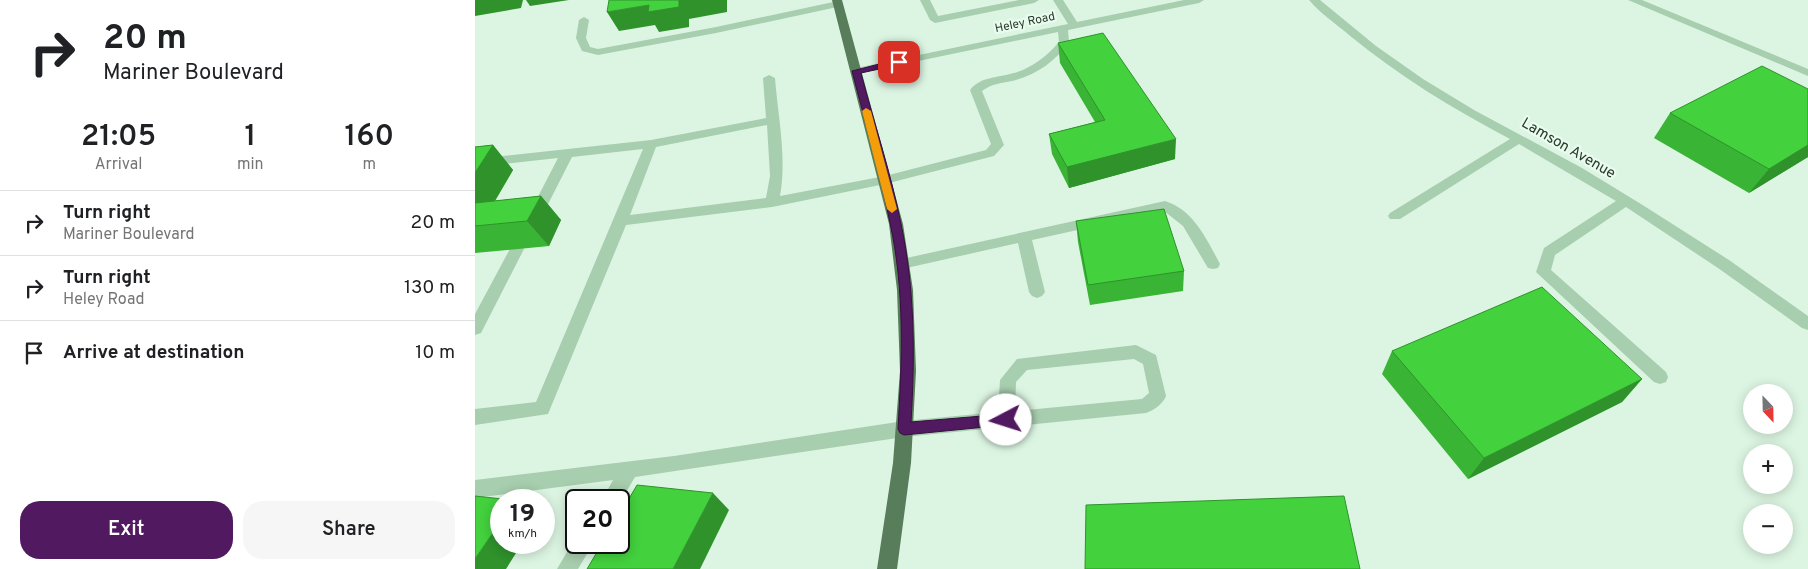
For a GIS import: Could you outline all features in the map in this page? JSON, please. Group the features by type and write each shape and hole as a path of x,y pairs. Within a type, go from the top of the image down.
{"main road":[{"path":"838,2 896,224 905,290 908,371 902,463 887,569"}],"street":[{"path":"925,0 935,20 1013,2 1034,0"},
{"path":"621,221 773,202 885,180 991,153 998,146 976,90 981,84 1017,76 1041,65 1055,54 1064,42 1069,27 1058,0"},
{"name":"Heley Road","path":"856,71 1199,0"},
{"name":"Lamson Avenue","path":"1314,0 1351,33 1389,62 1435,92 1626,201 1755,285 1808,324"},
{"path":"1633,0 1808,73"},
{"path":"584,20 581,38 586,49 598,52 715,30 838,2"},
{"path":"769,78 777,176 773,202"},
{"path":"475,163 651,144 773,120"},
{"path":"1395,216 1519,139"},
{"path":"475,418 543,408 651,144"},
{"path":"531,224 567,153"},
{"path":"1626,201 1549,252 1543,272 1659,377"},
{"path":"902,264 1165,206 1176,210 1185,217 1213,264"},
{"path":"1024,237 1037,292"},
{"path":"475,329 517,249"},
{"path":"475,489 630,469 904,429 1006,420 1146,406 1158,396 1150,360 1136,352 1023,364 1008,380 1006,420"},
{"path":"618,489 630,469"},
{"path":"567,569 576,554"}],"building":[{"path":"609,0 679,0 679,7 648,12 649,5 607,12"},
{"path":"1103,33 1176,139 1067,167 1049,134 1105,120 1058,43"},
{"path":"1762,66 1808,89 1808,145 1769,169 1670,113"},
{"path":"493,145 475,173 475,147"},
{"path":"541,196 527,221 475,226 475,203"},
{"path":"1164,209 1184,271 1088,285 1076,221"},
{"path":"1542,287 1642,379 1484,458 1392,351"},
{"path":"637,485 713,493 673,569 587,569 596,554 630,554 630,497"},
{"path":"475,496 490,498 490,537 475,559"},
{"path":"1344,496 1360,569 1085,569 1086,505"}],"slow traffic":[{"path":"866,111 892,209"}],"route":[{"path":"899,62 856,71 896,224 902,264 905,290 908,371 904,429 1006,420"}]}
